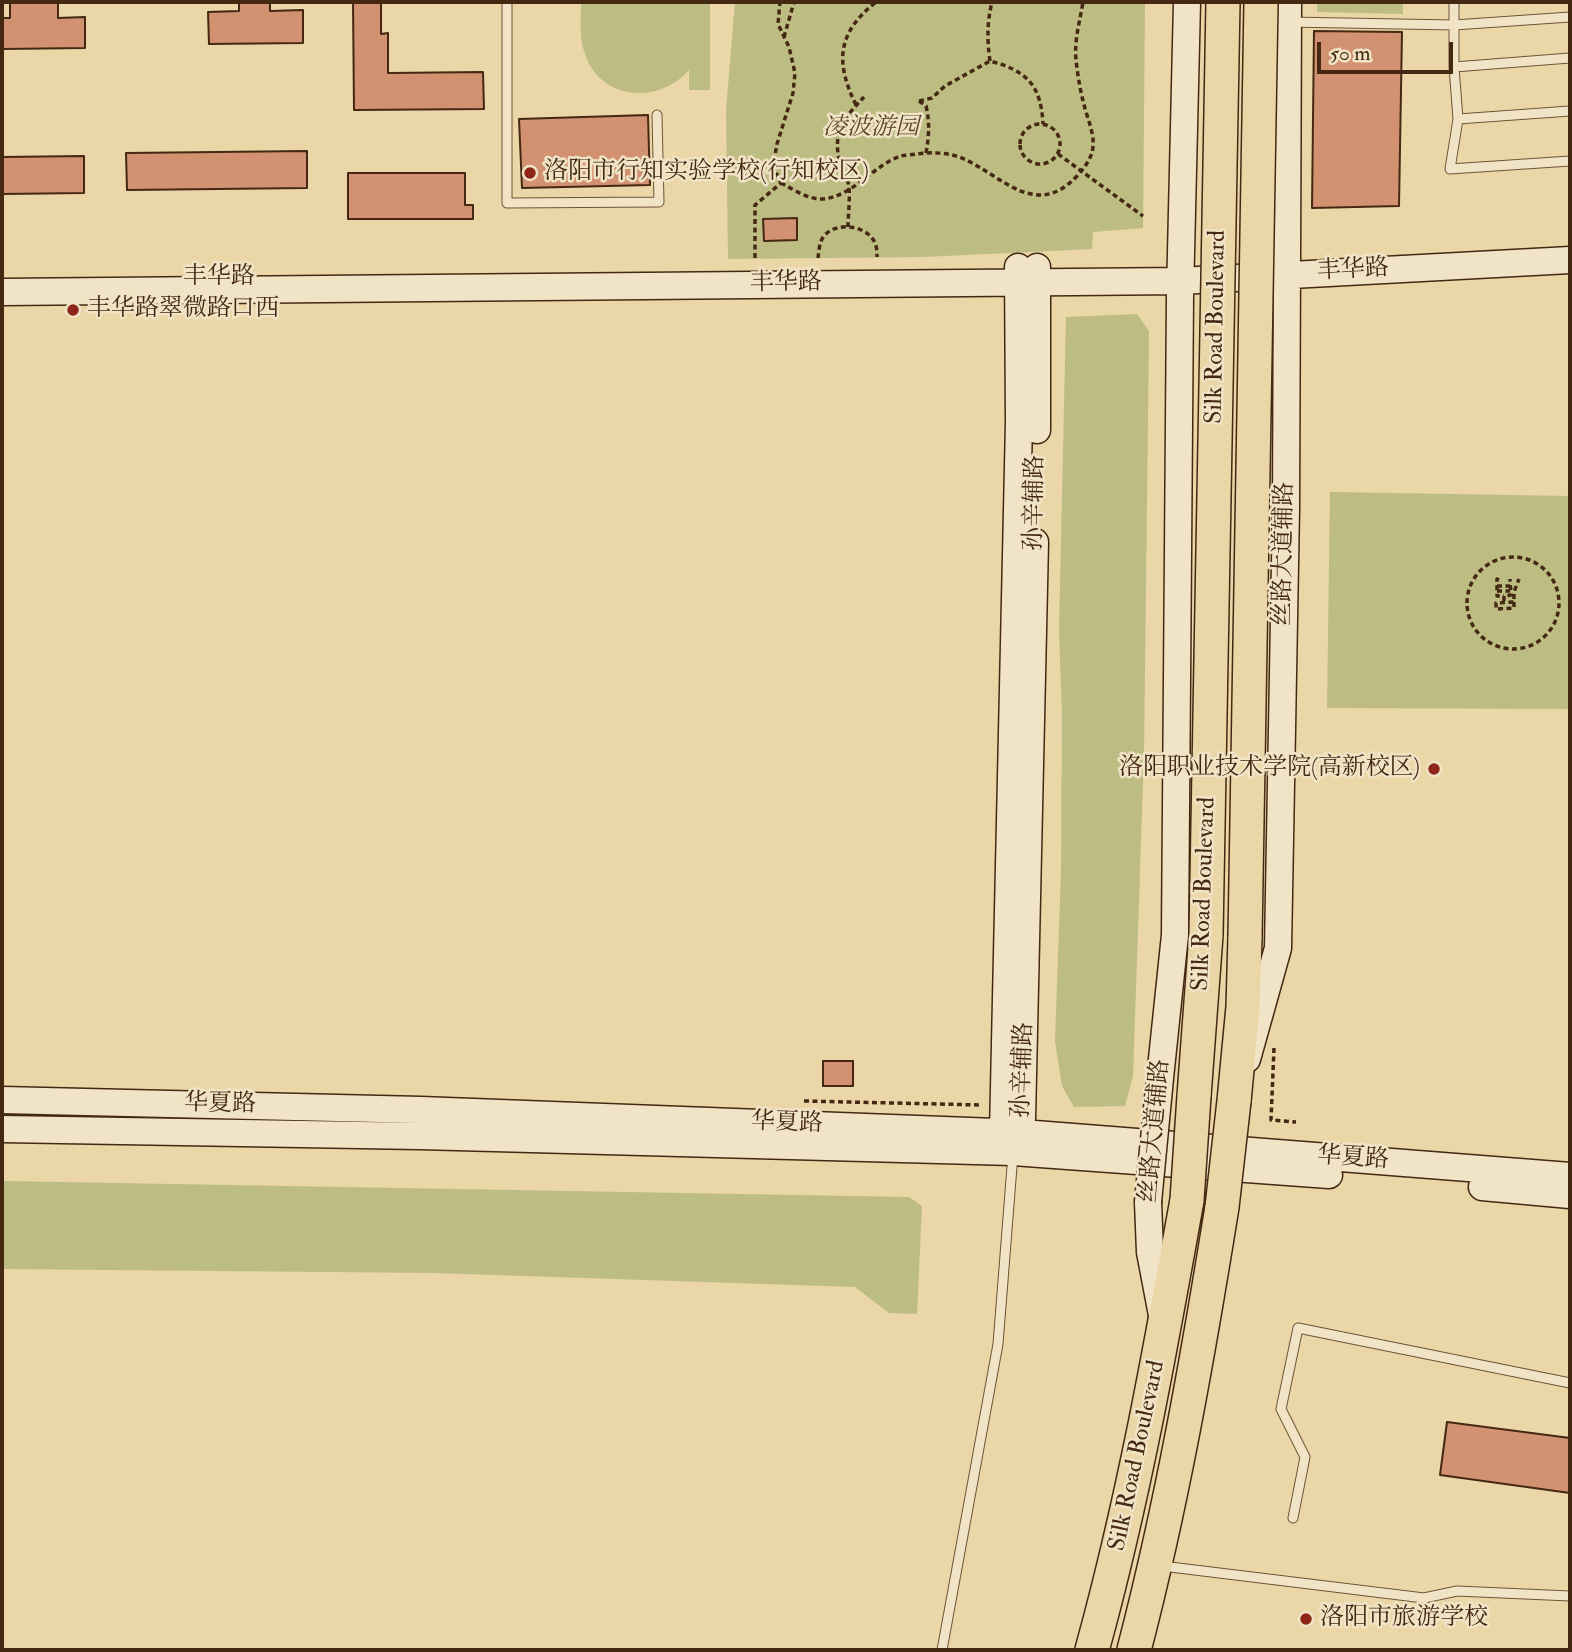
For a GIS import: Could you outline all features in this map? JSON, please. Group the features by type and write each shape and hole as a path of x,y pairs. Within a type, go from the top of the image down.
{"highway":[{"name":"Silk Road Boulevard","path":"1092,1650 1118,1556 1164,1328 1186,1200 1194,1096 1191,935 1223,2"},
{"name":"Silk Road Boulevard","path":"1134,1650 1156,1565 1203,1328 1222,1207 1244,1007 1261,2"}],"street":[{"name":"丝路大道辅路","path":"1164,1328 1150,1252 1148,1202 1160,1078 1191,935 1180,273 1187,2"},
{"name":"丝路大道辅路","path":"1234,1101 1257,1030 1278,948 1286,523 1288,12"},
{"name":"丰华路","path":"1287,268 1570,246"},
{"name":"丰华路","path":"2,292 1180,273 1570,260"},
{"name":"丰华路","path":"2,279 1028,275"},
{"name":"孙辛辅路","path":"1013,1139 1037,436 1028,275"},
{"name":"华夏路","path":"2,1100 421,1110 1013,1139 1570,1176"},
{"name":"华夏路","path":"2,1129 420,1136 1013,1139 1570,1195"}],"lane":[{"path":"507,2 508,203 659,202 657,115"},
{"path":"1454,2 1454,67 1458,119 1450,169 1570,161"},
{"path":"1288,12 1454,25 1570,17"},
{"path":"1454,67 1570,58"},
{"path":"1458,119 1570,111"},
{"path":"942,1650 998,1344 1013,1139"},
{"path":"1293,1518 1305,1457 1281,1409 1298,1328 1570,1383"},
{"path":"1156,1565 1424,1598 1457,1591 1570,1596"}],"path":[{"path":"780,2 778,24 795,73 793,93 773,166 781,183 821,199 848,190 899,156 926,153 943,153 962,158 1015,190 1050,194 1065,187 1081,171 1094,148 1094,133 1081,91 1076,59 1077,28 1083,2"},
{"path":"784,37 794,2"},
{"path":"856,105 845,82 841,58 847,34 861,14 876,2"},
{"path":"990,61 987,39 992,2"},
{"path":"990,61 1023,74 1035,87 1042,104 1043,124"},
{"path":"926,153 930,132 928,117 926,106 919,101 932,98 945,86 990,61"},
{"path":"848,227 848,183 838,153 838,132 845,116 864,97"},
{"path":"1033,125 1052,127 1060,138 1058,154 1051,161 1038,164 1031,162 1022,153 1020,140 1033,125"},
{"path":"1058,154 1143,216"},
{"path":"755,258 755,205 781,183"},
{"path":"818,258 824,235 836,228 848,227 867,232 876,244 877,257"},
{"path":"1520,557 1535,562 1548,572 1556,586 1559,602 1557,618 1549,632 1537,643 1522,648 1506,648 1492,644 1480,636 1471,624 1467,595 1471,581 1492,561 1520,557"},
{"path":"1499,580 1497,579 1497,596 1506,599 1514,608 1496,609 1496,603 1506,599 1511,595 1510,579"},
{"path":"1506,599 1514,592 1519,579"},
{"path":"1497,589 1510,588"},
{"path":"1271,1120 1296,1122"}],"green space":[{"path":"581,2 710,2 710,90 689,90 689,70 676,82 646,93 615,88 602,80 591,67 582,45"},
{"name":"凌波游园","path":"735,2 1145,2 1143,228 1093,232 1092,249 923,257 728,259 726,111"},
{"path":"1317,2 1403,2 1403,14 1317,12"},
{"path":"1137,314 1149,331 1144,754 1133,1076 1125,1106 1074,1107 1062,1086 1055,1041 1061,870 1062,712 1059,630 1066,317"},
{"path":"1330,492 1570,496 1570,709 1327,708"},
{"path":"2,1181 909,1197 922,1206 917,1314 889,1313 855,1287 435,1273 2,1269"}],"building":[{"path":"239,2 270,2 270,11 303,10 303,43 209,44 208,12 239,11"},
{"path":"353,2 381,2 381,34 388,33 388,73 483,72 484,109 354,110"},
{"path":"10,3 58,3 58,18 85,17 85,48 2,49 2,18 10,18"},
{"path":"1314,31 1402,32 1399,206 1312,208"},
{"path":"648,115 650,185 522,188 519,119"},
{"path":"307,151 307,188 127,190 126,153"},
{"path":"84,156 84,193 2,194 2,157"},
{"path":"348,173 465,173 465,205 473,205 473,219 348,219"},
{"path":"797,218 797,240 764,241 763,219"},
{"path":"823,1061 853,1061 853,1086 823,1086"},
{"path":"1447,1422 1570,1438 1570,1493 1440,1475"}],"place":[{"name":"洛阳市行知实验学校(行知校区)","path":"530,173"},
{"name":"丰华路翠微路口西","path":"73,310"},
{"name":"洛阳职业技术学院(高新校区)","path":"1434,769"},
{"name":"洛阳市旅游学校","path":"1306,1619"}]}
